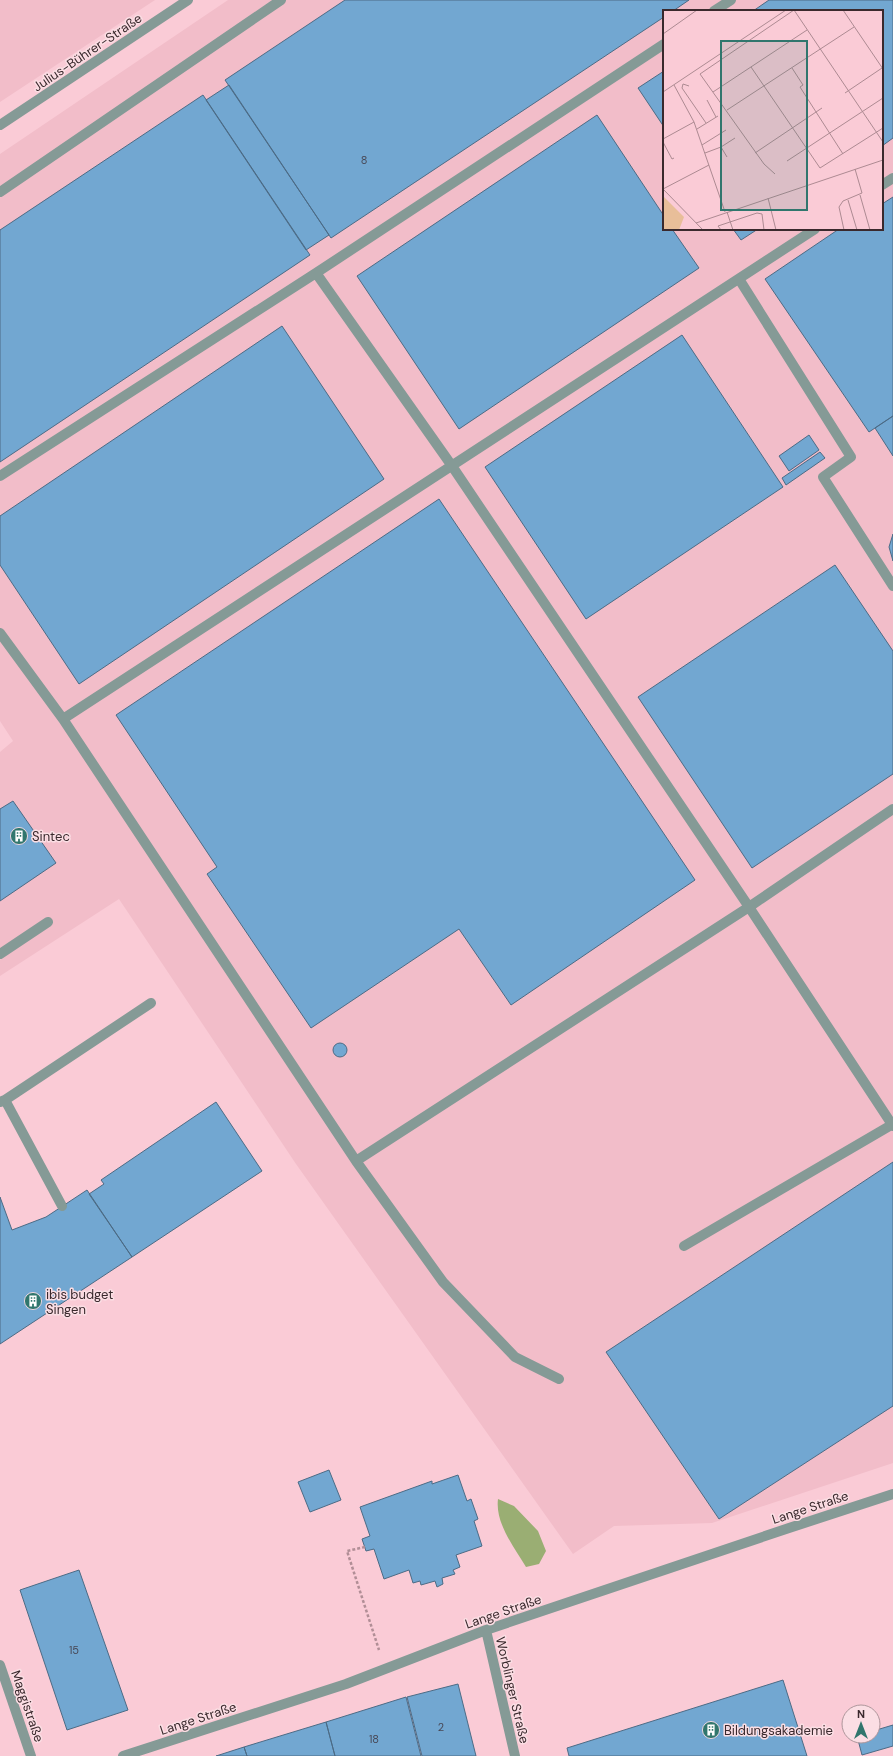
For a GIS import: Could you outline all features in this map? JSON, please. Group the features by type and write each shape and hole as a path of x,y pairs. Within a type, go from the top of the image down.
{"street":[{"name":"Julius-Bührer-Straße","path":"0,125 188,0"},
{"path":"0,192 281,0"},
{"path":"716,10 731,0"},
{"path":"0,476 316,272 663,45"},
{"path":"883,184 893,178"},
{"path":"63,719 813,230"},
{"path":"316,272 452,466 749,907 893,1125 684,1246"},
{"path":"739,279 851,457 824,477 893,586"},
{"path":"0,633 63,719 356,1162 443,1282 515,1357 559,1379"},
{"path":"356,1162 749,907 893,809"},
{"path":"0,954 48,922"},
{"path":"62,1206 3,1101 150,1003"},
{"name":"Lange Straße","path":"123,1756 346,1684 486,1630 893,1494"},
{"name":"Worblinger Straße","path":"486,1630 515,1756"},
{"name":"Maggistraße","path":"0,1665 31,1756"}],"path":[{"path":"365,1547 347,1552 385,1669"}],"shaded area":[{"path":"0,0 155,0 0,102"},
{"path":"228,0 893,0 893,1463 712,1523 614,1526 573,1554 296,1164 119,899 0,976 0,752 13,741 0,721 0,154"},
{"path":"498,1499 514,1506 538,1531 546,1551 539,1564 526,1567 502,1526 499,1517"}],"building":[{"path":"345,0 689,0 674,10 663,10 663,18 331,238 225,80"},
{"path":"769,0 893,0 893,138 883,145 883,10 754,10"},
{"path":"663,72 663,126 638,88"},
{"path":"229,85 329,235 306,250 206,100"},
{"path":"203,95 310,255 0,462 0,230"},
{"path":"597,115 663,214 663,230 673,230 699,268 459,429 357,276"},
{"path":"893,197 893,416 869,432 765,279 838,230 883,230 883,203"},
{"path":"734,230 756,230 741,240"},
{"path":"282,326 384,479 79,684 0,565 0,516"},
{"path":"682,335 783,487 586,619 485,467"},
{"path":"893,416 893,456 875,428"},
{"path":"809,435 819,450 789,471 779,456"},
{"path":"820,452 825,458 786,485 782,478"},
{"path":"439,499 695,880 511,1005 459,929 311,1028 207,874 217,867 116,715"},
{"path":"893,534 893,561 889,547"},
{"path":"835,565 893,651 893,774 752,868 638,697"},
{"name":"Sintec","path":"13,801 56,863 0,901 0,809"},
{"path":"340,1043 345,1045 347,1050 345,1055 340,1057 335,1055 333,1050 335,1045"},
{"path":"216,1102 262,1171 132,1257 89,1194 104,1184 101,1180"},
{"path":"893,1162 893,1406 719,1519 606,1352"},
{"name":"ibis budget Singen","path":"87,1190 132,1257 0,1344 0,1197 12,1230 46,1217"},
{"path":"329,1470 341,1500 310,1512 298,1482"},
{"path":"458,1475 467,1501 471,1499 478,1519 474,1521 482,1546 456,1555 460,1567 453,1570 455,1574 442,1578 443,1584 437,1587 435,1581 421,1585 420,1581 413,1583 409,1570 384,1579 374,1549 366,1551 362,1539 370,1536 360,1507 432,1481 432,1484"},
{"path":"79,1570 128,1710 67,1730 20,1590"},
{"name":"Bildungsakademie","path":"783,1680 807,1756 569,1756 567,1748"},
{"path":"458,1684 476,1756 422,1756 407,1697"},
{"path":"406,1697 421,1756 335,1756 326,1722"},
{"path":"326,1722 335,1756 247,1756 244,1747"},
{"path":"893,1725 893,1746 862,1755 859,1744 881,1744 881,1729"},
{"path":"244,1747 247,1756 216,1756"}],"place":[{"name":"Sintec","path":"19,836"},
{"name":"ibis budget Singen","path":"33,1301"},
{"name":"Bildungsakademie","path":"711,1730"}]}
